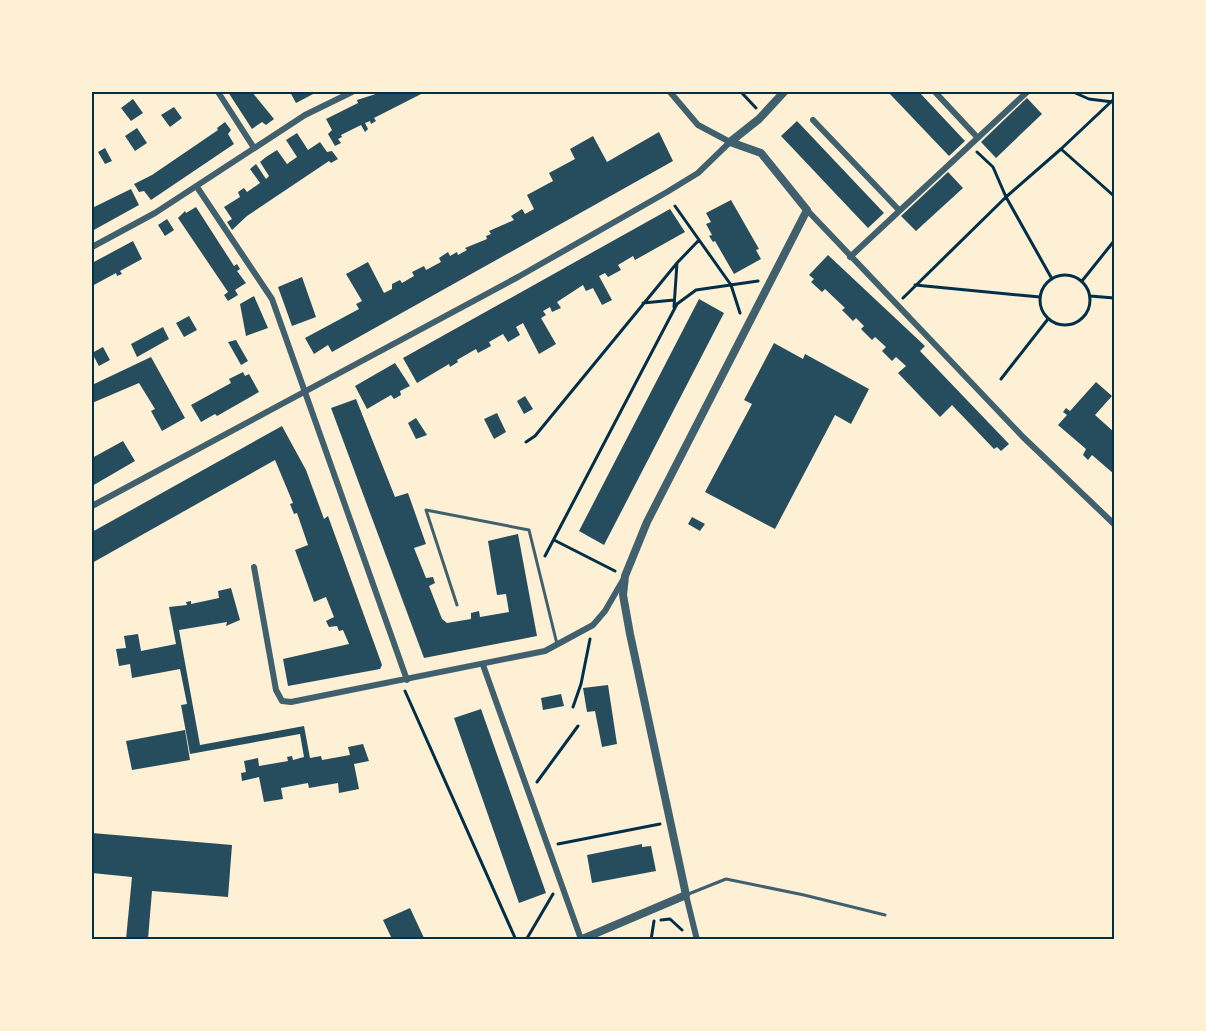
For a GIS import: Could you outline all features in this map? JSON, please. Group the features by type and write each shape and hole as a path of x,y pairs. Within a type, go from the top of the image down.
{"street":[{"path":"218,92 254,148"},
{"path":"92,247 197,187 305,115 352,92"},
{"path":"670,92 698,125 730,142 761,153 807,210 850,257 1023,437 1114,524"},
{"path":"92,506 305,392 667,192 698,173 784,92"},
{"path":"935,92 977,137"},
{"path":"850,257 898,209 1027,92"},
{"path":"813,120 898,209"},
{"path":"197,187 266,289 305,392 404,680"},
{"path":"254,567 276,690 282,700 291,702 531,655 557,646 593,625 615,597 647,522 807,210"},
{"path":"625,576 622,595 697,939"},
{"path":"483,665 580,939 686,895"}],"lane":[{"path":"456,605 426,510 529,530 557,646"},
{"path":"686,895 726,879 885,915"}],"path":[{"path":"741,92 762,115"},
{"path":"1073,92 1089,99 1114,101"},
{"path":"896,305 1006,197 1114,101"},
{"path":"969,144 993,167 1006,197 1052,279"},
{"path":"1061,149 1114,196"},
{"path":"675,206 731,285 746,332"},
{"path":"526,442 535,436 643,303 699,240"},
{"path":"1082,281 1114,241"},
{"path":"674,308 677,263"},
{"path":"1067,275 1082,281 1090,296 1088,312 1077,323 1062,325 1048,318 1040,305 1040,297 1046,284 1052,279 1067,275"},
{"path":"538,569 674,308 696,290 764,280"},
{"path":"915,285 1040,297"},
{"path":"1090,296 1114,298"},
{"path":"643,303 674,300"},
{"path":"1001,379 1048,318"},
{"path":"553,540 625,576"},
{"path":"573,707 581,684 593,625"},
{"path":"404,680 516,939"},
{"path":"529,794 578,726"},
{"path":"548,846 670,822"},
{"path":"526,939 560,882"},
{"path":"651,939 654,923 652,909"},
{"path":"654,923 670,919 684,933"}],"building":[{"path":"228,92 252,92 274,119 266,125 262,122 252,129"},
{"path":"290,92 317,92 296,103"},
{"path":"382,92 425,92 374,118 376,121 371,124 370,121 365,123 368,129 365,132 361,125 341,135 342,137 338,139 341,143 335,146 328,134 332,130 326,119 358,103 357,100"},
{"path":"888,92 919,92 965,141 949,156"},
{"path":"1027,98 1042,114 996,158 981,142"},
{"path":"133,99 143,113 131,121 121,108"},
{"path":"174,107 182,118 170,127 161,115"},
{"path":"797,121 884,213 868,228 781,136"},
{"path":"225,122 231,130 228,134 234,144 151,200 144,191 139,192 134,184 152,175 218,130 217,128"},
{"path":"137,128 147,143 135,151 125,136"},
{"path":"659,132 673,161 332,352 328,345 314,354 305,338 359,309 356,304 362,301 346,274 368,262 384,293 392,289 392,284 400,280 402,283 414,276 412,272 424,266 426,270 441,262 439,258 448,252 450,256 457,252 458,255 467,250 465,248 487,239 486,236 491,234 489,231 514,220 511,216 522,209 525,214 534,209 527,195 553,181 549,173 575,159 570,149 593,136 607,162"},
{"path":"297,133 308,150 320,142 327,152 332,151 338,159 331,163 329,161 247,216 232,230 227,222 232,219 224,207 240,197 238,192 244,188 247,192 260,183 250,169 256,164 266,179 269,176 260,162 266,157 277,150 287,164 297,157 286,140"},
{"path":"105,148 112,161 105,164 98,152"},
{"path":"948,172 963,188 916,231 901,216"},
{"path":"131,189 139,205 92,231 92,208"},
{"path":"731,200 759,249 756,250 761,259 734,274 715,241 713,242 709,236 712,235 706,224 711,222 706,213"},
{"path":"196,207 234,266 237,264 240,269 237,271 246,283 235,290 238,295 228,301 224,295 228,292 178,218 185,211 186,213"},
{"path":"670,209 685,232 635,260 633,256 618,265 621,270 608,277 605,273 599,276 612,300 602,305 593,288 586,291 583,285 557,302 561,308 552,312 550,307 543,311 546,315 541,318 556,344 539,354 523,323 516,327 520,335 508,342 503,334 489,342 491,346 478,353 476,349 450,367 449,364 417,383 403,358"},
{"path":"167,219 174,230 165,236 158,225"},
{"path":"133,241 142,259 120,271 122,274 117,276 116,273 92,286 92,263"},
{"path":"828,255 925,346 920,351 1009,444 1001,451 997,447 994,449 952,405 940,417 898,373 906,366 896,357 892,361 882,351 886,347 875,337 872,340 861,329 864,326 856,318 853,321 842,310 845,308 825,289 822,292 811,282 814,279 809,275"},
{"path":"302,277 316,317 292,326 278,287"},
{"path":"254,296 268,328 246,336 240,304"},
{"path":"699,299 724,313 604,545 579,531"},
{"path":"189,316 197,330 184,337 176,323"},
{"path":"163,327 169,339 137,357 131,344"},
{"path":"236,340 248,361 241,365 228,342"},
{"path":"774,343 803,359 805,354 869,389 851,424 835,415 775,529 705,492 752,404 744,400"},
{"path":"103,347 110,360 99,366 92,353"},
{"path":"151,357 185,418 162,431 151,411 155,409 139,383 92,403 92,385"},
{"path":"395,363 410,386 400,391 401,395 394,399 391,395 367,409 355,386"},
{"path":"243,372 245,376 249,374 259,392 217,416 215,414 201,422 191,405 231,383 229,379"},
{"path":"1096,382 1112,396 1095,415 1114,432 1114,474 1092,455 1088,460 1083,455 1086,449 1058,425 1067,415 1063,412 1066,408 1070,411"},
{"path":"525,396 533,409 524,414 517,401"},
{"path":"356,399 395,497 408,493 426,544 414,548 426,578 433,577 435,583 429,586 442,619 447,623 471,619 471,613 479,611 480,617 509,612 506,594 497,595 488,541 518,534 537,636 424,658 331,408"},
{"path":"497,413 506,432 494,439 484,419"},
{"path":"416,418 427,435 416,439 408,423"},
{"path":"282,426 306,470 324,519 328,516 382,665 380,669 288,686 283,659 349,644 343,630 339,631 337,626 329,627 326,621 334,617 326,597 314,602 295,550 308,545 297,513 294,514 290,504 293,503 275,460 92,563 92,532"},
{"path":"123,441 135,461 92,486 92,458"},
{"path":"692,517 705,524 700,531 688,524"},
{"path":"231,588 240,620 226,626 227,622 179,630 200,745 304,726 310,758 321,756 322,760 350,755 348,747 363,744 369,761 354,764 359,789 339,793 338,783 309,788 308,783 281,788 283,799 264,802 259,777 242,781 241,773 246,772 244,761 258,758 259,766 288,761 287,757 292,756 293,760 304,757 300,734 190,754 181,705 187,704 180,669 132,678 130,664 119,666 116,649 126,648 124,636 138,634 141,651 176,644 169,607 187,605 186,602 191,601 191,604 219,598 218,591"},
{"path":"608,685 617,744 602,747 595,711 587,712 583,688"},
{"path":"561,694 564,706 543,710 541,698"},
{"path":"481,709 546,893 519,903 454,718"},
{"path":"185,730 190,760 132,770 126,741"},
{"path":"92,833 232,845 228,897 152,891 148,939 126,939 132,877 92,873"},
{"path":"642,844 642,847 651,846 656,871 592,883 587,855"},
{"path":"410,908 424,938 428,939 392,939 383,920"}]}
